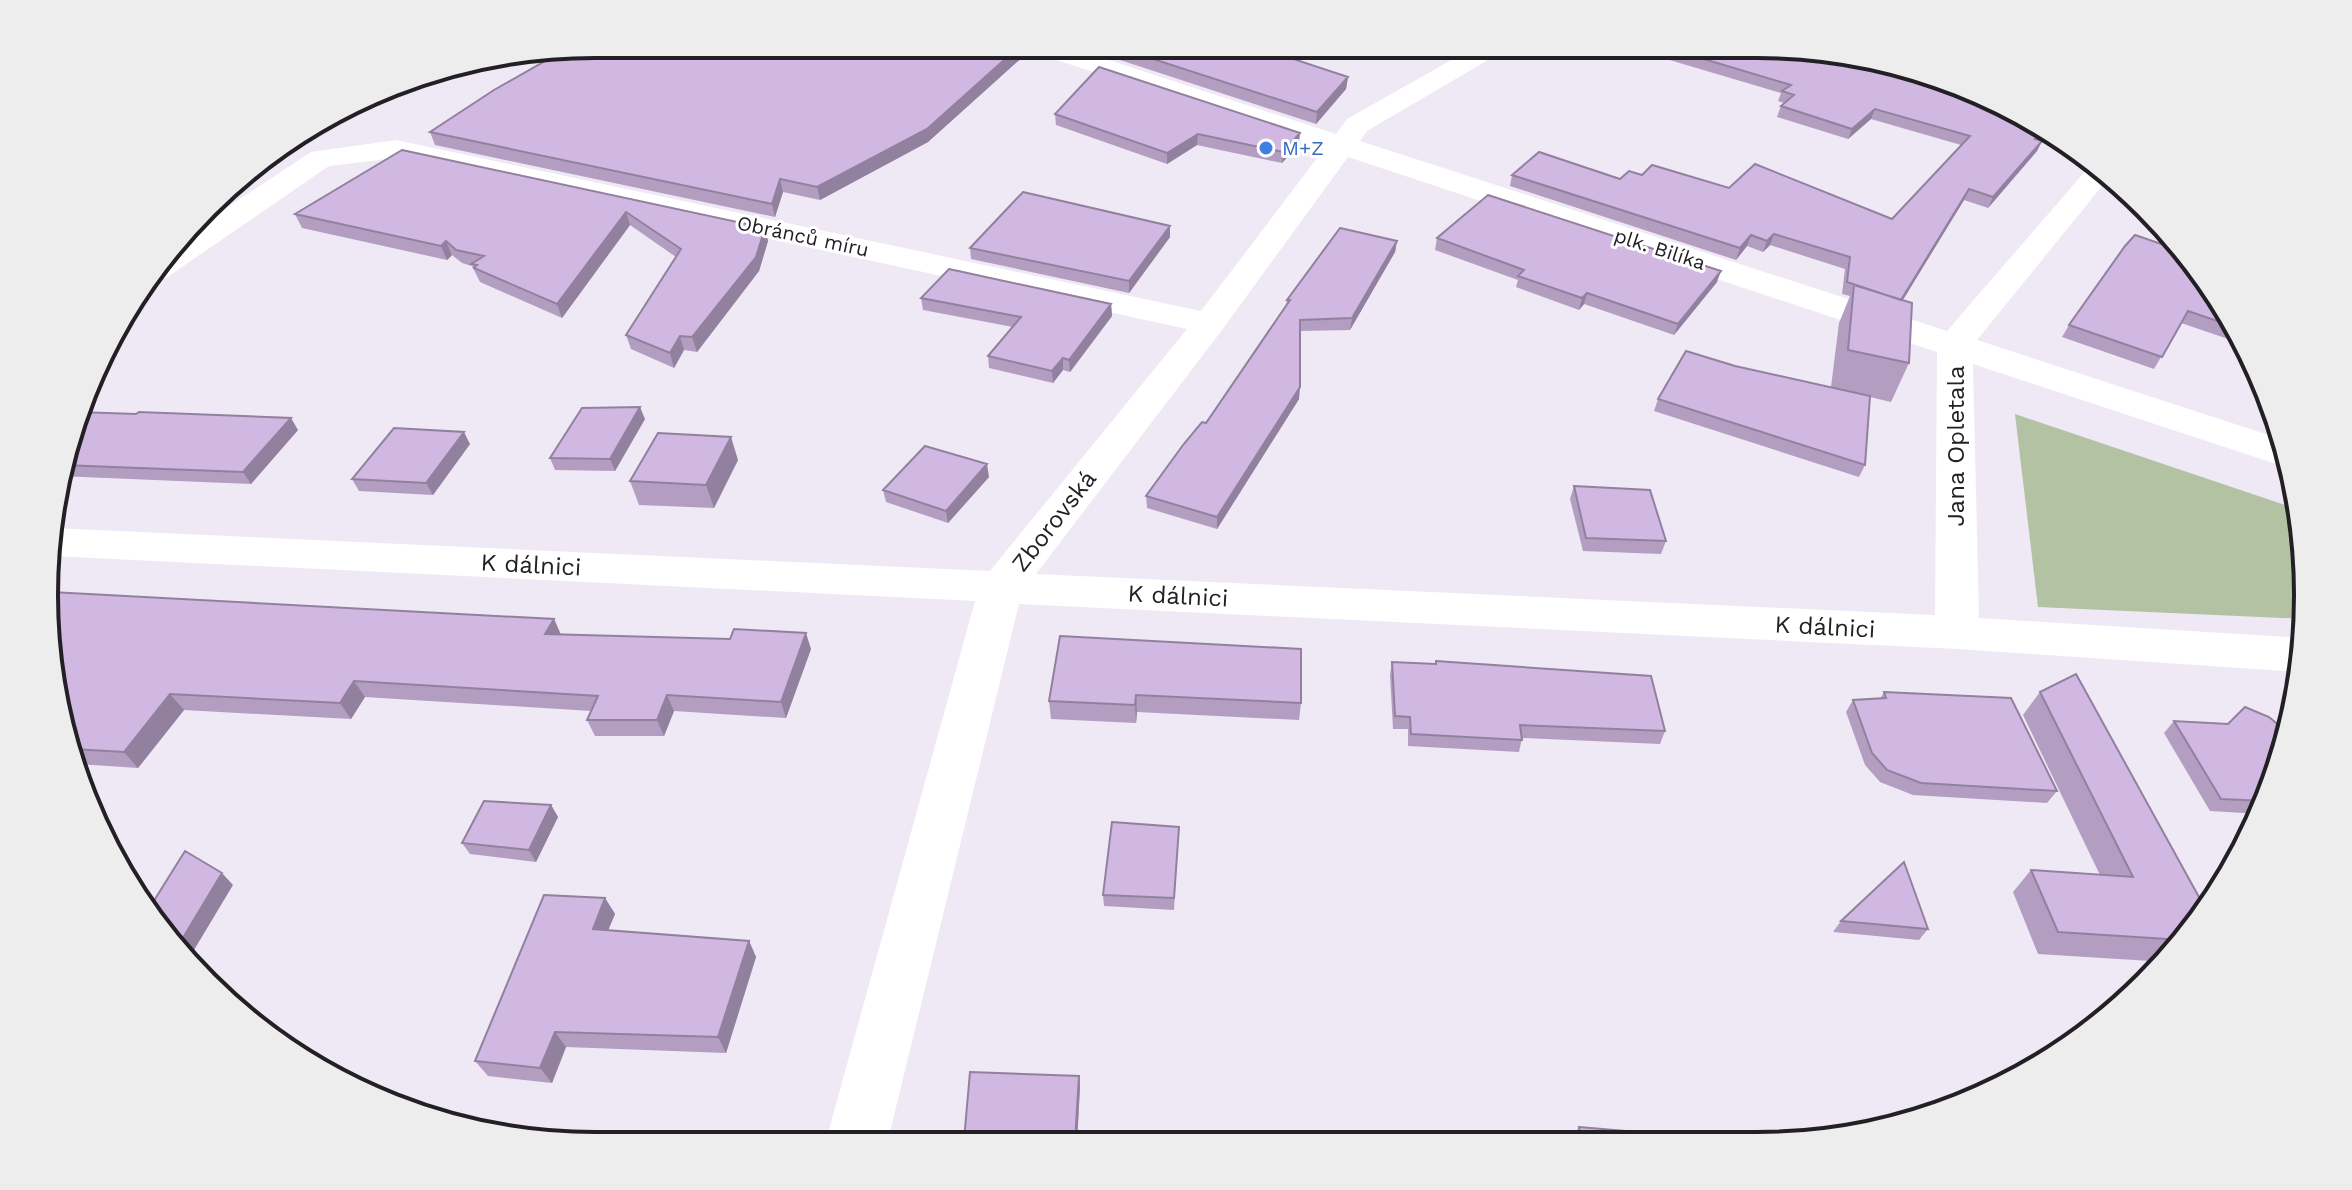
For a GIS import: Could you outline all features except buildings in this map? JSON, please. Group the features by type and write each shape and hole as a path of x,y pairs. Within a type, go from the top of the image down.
{"street":[{"name":"plk. Bilíka","path":"1076,58 2274,450"},
{"name":"Zborovská","path":"859,1132 1001,588 1210,323 1357,125 1473,58"},
{"name":"Obránců míru","path":"182,252 321,158 396,149 1210,323"},
{"name":"Jana Opletala","path":"1957,633 1955,344 2094,177"},
{"name":"K dálnici","path":"61,542 1957,633 2290,654"}],"green space":[{"path":"2015,414 2286,505 2293,560 2293,618 2038,607"}],"place":[{"name":"M+Z","path":"1266,148"}]}
